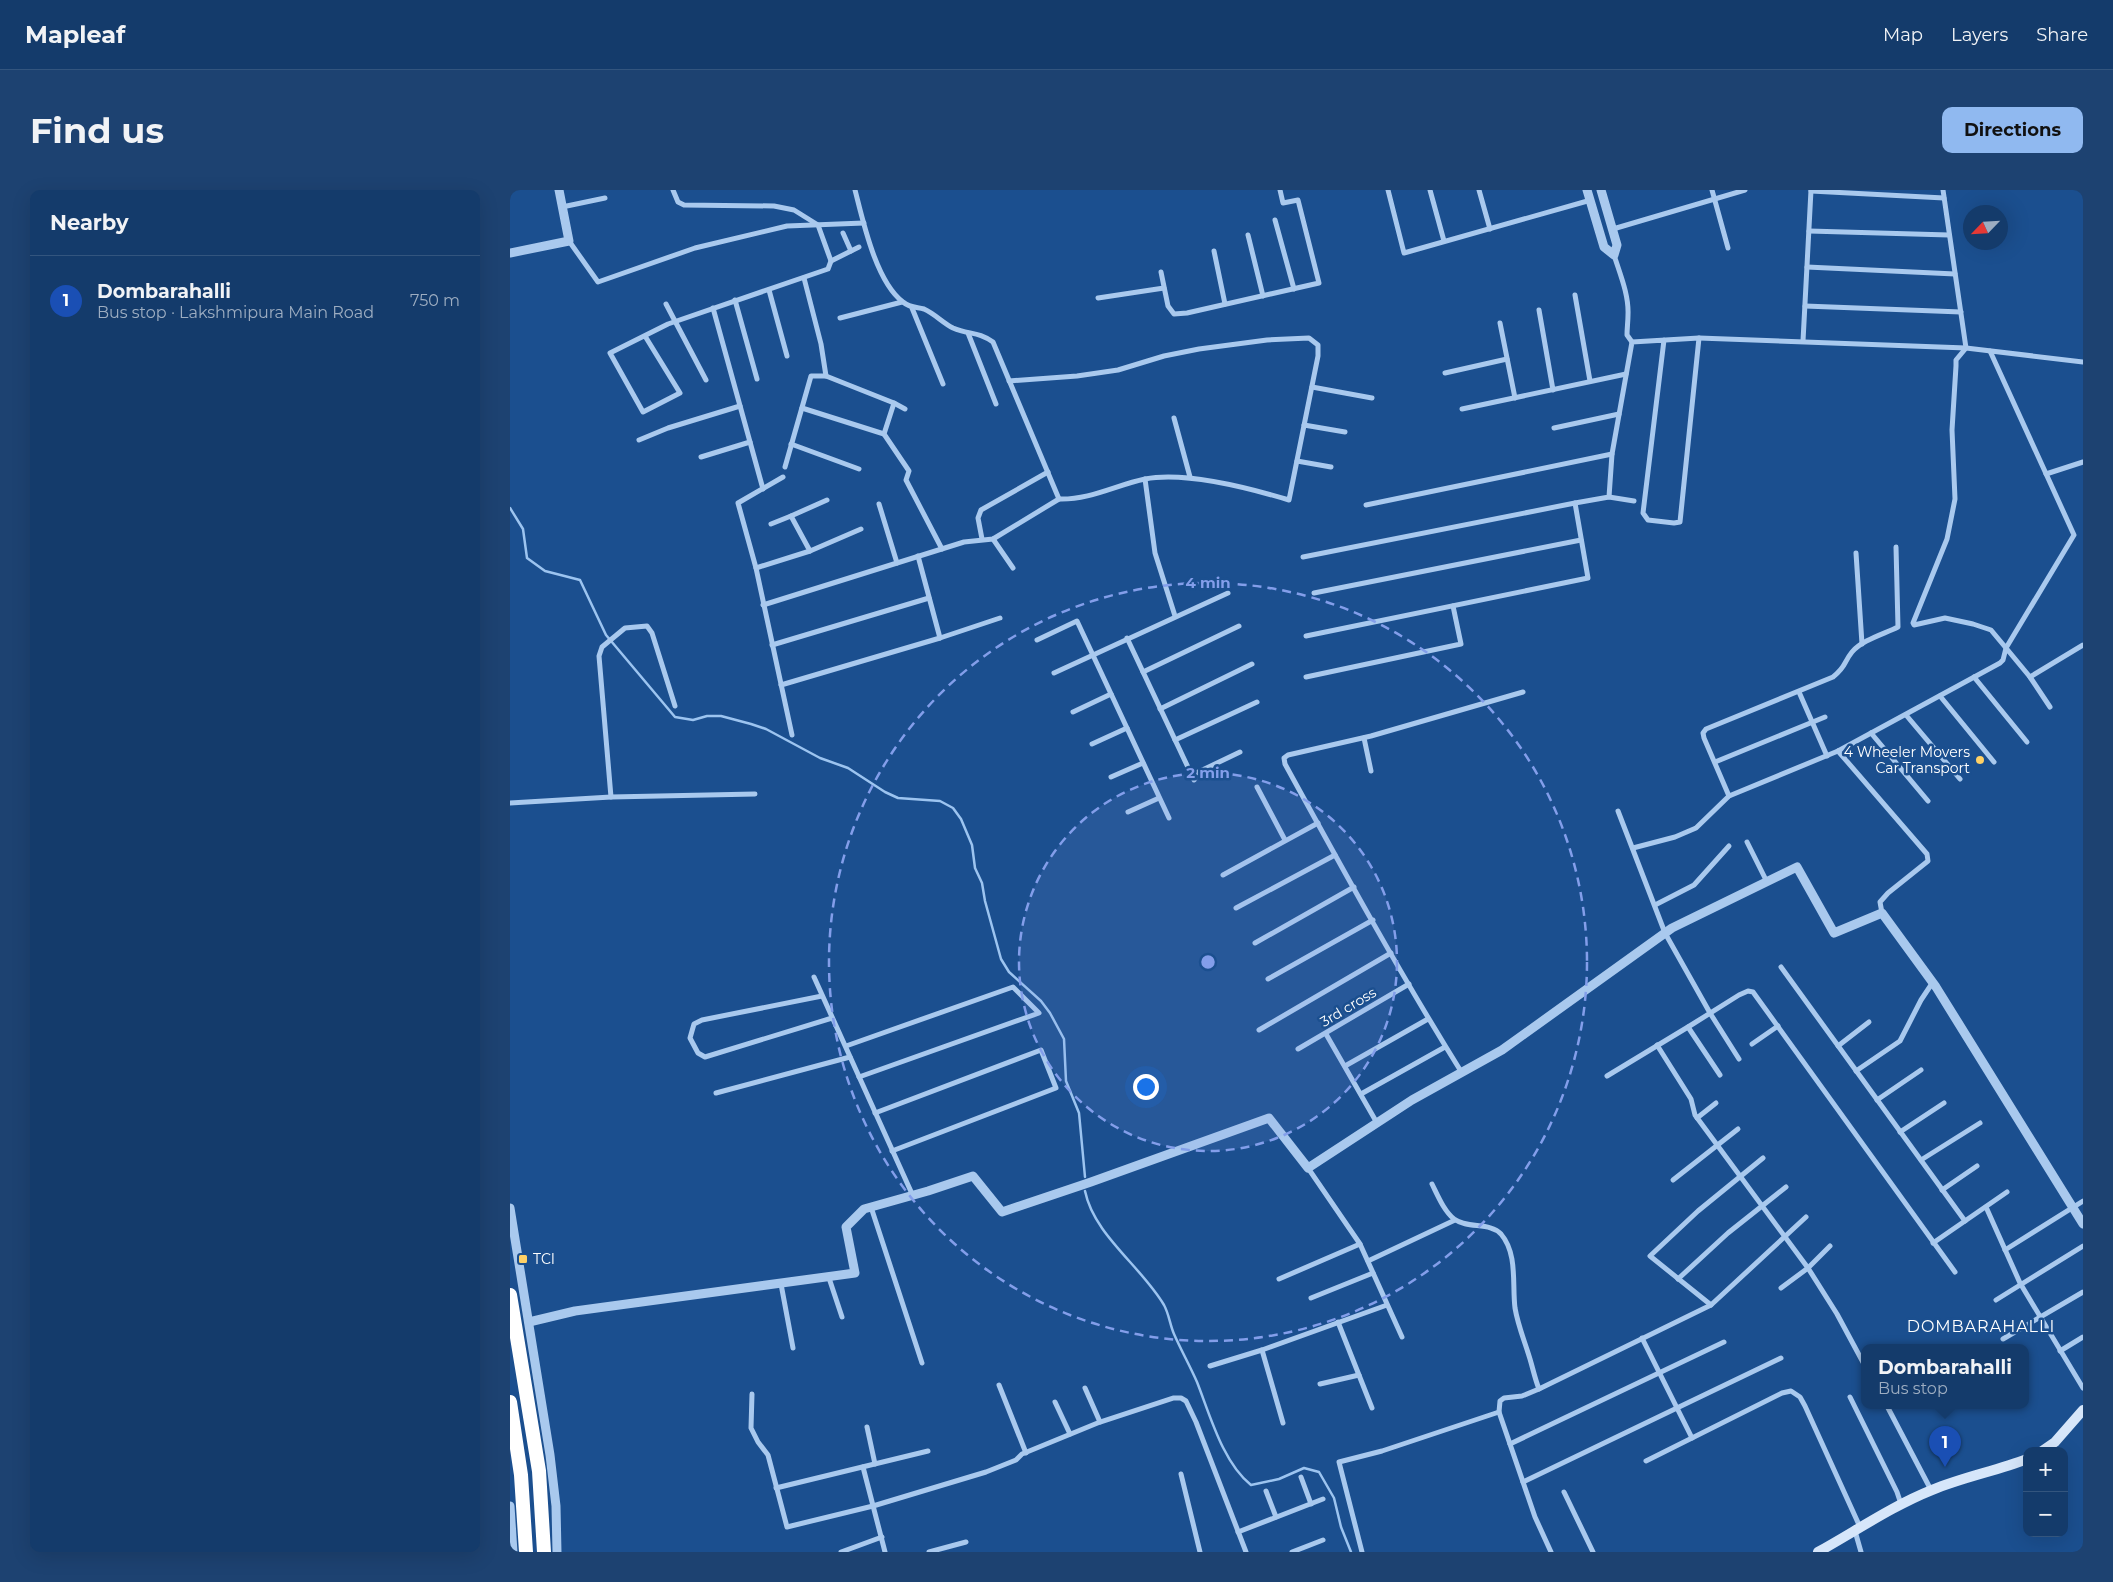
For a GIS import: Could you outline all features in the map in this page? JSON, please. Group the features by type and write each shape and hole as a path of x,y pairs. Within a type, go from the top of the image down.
{"highway":[{"path":"510,1294 539,1471 544,1552"},
{"path":"510,1402 521,1475 526,1552"}],"main road":[{"path":"2048,1447 2055,1442 2083,1410"},
{"path":"1818,1552 1901,1504 1931,1490 1969,1476 2023,1460"}],"street":[{"path":"559,190 568,241 598,282 696,248 787,226 864,223"},
{"path":"646,336 680,393 642,412 610,354 646,336 674,322 828,269 831,261 818,225 794,210 774,206 684,205 678,202 673,190"},
{"path":"855,190 874,256 889,285 902,302 912,308 924,309 952,328 983,335 993,342 1059,499"},
{"path":"1161,272 1168,306 1174,314 1187,313 1319,283 1298,200 1283,203 1280,190"},
{"path":"1388,190 1404,253 1590,200"},
{"path":"1430,190 1444,241"},
{"path":"1479,190 1490,229"},
{"path":"1588,190 1604,247 1614,255 1622,278 1628,314 1626,335 1632,342"},
{"path":"1601,190 1617,245 1614,255"},
{"path":"1712,190 1728,248"},
{"path":"1613,229 1745,190"},
{"path":"1803,341 1811,190 1944,198"},
{"path":"1943,190 1966,348 1956,360 1952,430 1955,499 1947,539 1913,623 1914,625 1946,618 1991,630 2030,677 2050,706"},
{"path":"562,207 604,198"},
{"path":"1276,220 1294,289"},
{"path":"1809,231 1950,235"},
{"path":"844,232 852,251"},
{"path":"1248,234 1263,296"},
{"path":"510,253 568,241"},
{"path":"831,261 858,248"},
{"path":"1214,251 1225,304"},
{"path":"1807,267 1955,274"},
{"path":"804,278 821,344 826,376"},
{"path":"1098,298 1164,288"},
{"path":"769,290 787,356"},
{"path":"1575,294 1590,382"},
{"path":"736,300 757,379"},
{"path":"840,318 902,302"},
{"path":"666,304 706,380"},
{"path":"1805,306 1961,312"},
{"path":"713,308 762,489"},
{"path":"912,308 943,384"},
{"path":"1539,310 1553,390"},
{"path":"1500,323 1515,398"},
{"path":"968,333 996,404"},
{"path":"763,605 942,549 982,539 993,539 1059,499 1073,499 1094,495 1145,479 1190,477 1289,500 1318,356 1318,345 1309,338 1266,340 1164,356 1118,370 1093,374 1009,380"},
{"path":"1632,342 1700,338 1966,348 2083,362"},
{"path":"1664,340 1643,513 1648,520 1678,524 1681,520 1700,338"},
{"path":"1609,498 1612,454 1632,342"},
{"path":"1634,848 1675,837 1696,828 1729,796 1838,751 2003,660 2006,648 2074,539 2074,535 1990,351"},
{"path":"1445,373 1507,359"},
{"path":"1462,409 1626,374"},
{"path":"785,467 811,376 826,376 905,409"},
{"path":"1312,388 1372,398"},
{"path":"884,434 894,403"},
{"path":"639,440 668,428 740,406"},
{"path":"802,408 884,434 909,471 906,480 942,549"},
{"path":"1554,428 1619,414"},
{"path":"1174,418 1190,477"},
{"path":"1304,425 1345,432"},
{"path":"701,457 750,442"},
{"path":"791,444 859,469"},
{"path":"1366,505 1612,454"},
{"path":"1297,461 1331,467"},
{"path":"2046,474 2083,462"},
{"path":"982,539 978,518 981,510 1048,472"},
{"path":"784,477 738,504 756,568 792,735"},
{"path":"1145,479 1155,553 1175,616"},
{"path":"1303,557 1575,503 1609,498 1634,502"},
{"path":"771,524 827,500"},
{"path":"1306,636 1588,578 1575,503"},
{"path":"879,504 897,563"},
{"path":"791,516 810,551"},
{"path":"756,568 810,551 861,529"},
{"path":"993,539 1013,568"},
{"path":"1314,593 1581,540"},
{"path":"1729,796 1703,733 1706,729 1833,678 1844,669 1852,651 1862,644 1898,627 1896,547"},
{"path":"1856,553 1862,644"},
{"path":"918,556 940,638"},
{"path":"1054,673 1228,593"},
{"path":"772,645 929,598"},
{"path":"1306,677 1461,644 1453,606"},
{"path":"781,685 940,638 1000,618"},
{"path":"1037,640 1077,621 1169,818"},
{"path":"611,797 598,656 602,647 625,628 647,626 652,633 675,706"},
{"path":"1143,672 1239,626"},
{"path":"1127,638 1193,778 1240,752"},
{"path":"2030,677 2083,645"},
{"path":"1160,709 1252,664"},
{"path":"1974,677 2027,742"},
{"path":"1462,1072 1428,1019 1318,823 1284,758 1288,755 1364,738 1523,692"},
{"path":"1799,692 1827,756"},
{"path":"1073,712 1111,694"},
{"path":"1940,696 1994,762"},
{"path":"1175,740 1257,702"},
{"path":"1906,715 1960,779"},
{"path":"1715,762 1825,717"},
{"path":"1092,744 1127,728"},
{"path":"1871,733 1928,801"},
{"path":"1364,738 1371,771"},
{"path":"1838,751 1927,854 1928,861 1888,893 1880,902 1882,912 1933,982 2083,1224"},
{"path":"1111,777 1143,763"},
{"path":"1257,786 1285,840"},
{"path":"510,803 611,797 755,794"},
{"path":"1128,812 1159,798"},
{"path":"1618,811 1634,848 1665,933 1710,1013 1740,1059"},
{"path":"1223,875 1318,823"},
{"path":"1746,842 1767,882"},
{"path":"1654,905 1694,885 1729,846"},
{"path":"1236,908 1336,855"},
{"path":"1308,1168 1462,1072 1502,1050 1665,933 1797,867 1834,933 1882,912"},
{"path":"1255,943 1354,887"},
{"path":"1268,979 1373,920"},
{"path":"1259,1030 1391,953"},
{"path":"1781,967 1965,1222"},
{"path":"814,978 913,1196"},
{"path":"1856,1071 1900,1041 1920,1000 1933,982"},
{"name":"3rd cross","path":"1298,1050 1409,984"},
{"path":"846,1046 1013,987 1039,1013 859,1077"},
{"path":"1607,1076 1739,995 1753,992 1955,1272"},
{"path":"822,996 702,1020 694,1024 690,1038 698,1053 705,1057 832,1018"},
{"path":"1345,1066 1428,1019"},
{"path":"1838,1046 1868,1022"},
{"path":"1752,1044 1778,1026"},
{"path":"1688,1028 1720,1076"},
{"path":"1326,1034 1377,1124"},
{"path":"1657,1045 1691,1100 1697,1118 1808,1268 1837,1314 1861,1359"},
{"path":"1361,1094 1446,1047"},
{"path":"875,1113 1041,1050 1056,1088 892,1151"},
{"path":"716,1093 850,1056"},
{"path":"1877,1100 1921,1070"},
{"path":"1697,1118 1716,1102"},
{"path":"1900,1132 1944,1103"},
{"path":"528,1322 585,1310 855,1274 846,1226 864,1209 913,1196 972,1176 1002,1212 1269,1118 1308,1168 1360,1244 1402,1337"},
{"path":"1920,1160 1980,1123"},
{"path":"1672,1180 1738,1129"},
{"path":"1711,1305 1650,1256 1698,1211 1763,1158"},
{"path":"1942,1190 1977,1166"},
{"path":"1432,1184 1446,1210 1455,1220 1472,1226 1491,1228 1500,1234 1513,1267 1515,1307 1518,1322 1539,1388"},
{"path":"1678,1279 1728,1233 1786,1187"},
{"path":"1934,1243 2007,1192"},
{"path":"2005,1250 2083,1201"},
{"path":"871,1207 922,1363"},
{"path":"1986,1207 2020,1283 2083,1388"},
{"path":"510,1208 550,1455 556,1506 557,1552"},
{"path":"1551,1552 1535,1517 1499,1412 1500,1401 1504,1398 1522,1396 1711,1305 1806,1217"},
{"path":"1368,1261 1455,1220"},
{"path":"1279,1279 1360,1244"},
{"path":"1781,1288 1808,1268 1830,1246"},
{"path":"1996,1300 2020,1283 2083,1246"},
{"path":"1311,1298 1373,1273"},
{"path":"830,1278 842,1317"},
{"path":"781,1284 793,1348"},
{"path":"2003,1339 2083,1292"},
{"path":"1210,1366 1262,1350 1387,1305"},
{"path":"1338,1322 1372,1408"},
{"path":"2060,1351 2083,1337"},
{"path":"1642,1338 1692,1438"},
{"path":"1510,1444 1724,1342"},
{"path":"1262,1350 1283,1423"},
{"path":"1523,1482 1781,1358"},
{"path":"1320,1384 1359,1375"},
{"path":"999,1385 1026,1452"},
{"path":"1084,1388 1100,1422"},
{"path":"1646,1461 1782,1393 1790,1391 1800,1397 1805,1406 1858,1529 1862,1552"},
{"path":"752,1394 751,1428 758,1442 768,1455 788,1527 873,1506 986,1472 1016,1460 1026,1452 1100,1422 1173,1398 1181,1398 1186,1401 1196,1422 1246,1552"},
{"path":"1850,1397 1897,1492 1901,1504"},
{"path":"1056,1402 1070,1434"},
{"path":"1888,1409 1931,1490"},
{"path":"1362,1552 1339,1462 1382,1451 1499,1412"},
{"path":"867,1427 875,1464"},
{"path":"776,1488 928,1451"},
{"path":"863,1467 885,1552"},
{"path":"1181,1474 1200,1552"},
{"path":"1301,1477 1311,1504"},
{"path":"1266,1492 1276,1517"},
{"path":"1564,1492 1593,1552"},
{"path":"1238,1532 1323,1499"},
{"path":"510,1506 513,1552"},
{"path":"841,1552 882,1537"},
{"path":"1292,1552 1323,1540"},
{"path":"929,1552 966,1542"}],"waterway":[{"path":"510,508 523,529 527,558 545,571 580,580 606,635 675,717 693,720 707,716 721,716 751,724 766,729 820,758 848,768 885,792 898,798 940,801 953,808 961,819 972,845 975,868 982,883 1001,959 1009,972 1041,1001 1064,1039 1066,1081 1079,1113 1085,1177"},
{"path":"1085,1191 1090,1207 1098,1222 1164,1305 1174,1334 1197,1382 1218,1438 1241,1476 1251,1485 1279,1479 1304,1468 1319,1472 1334,1498 1341,1527 1351,1552"}],"place":[{"name":"4 Wheeler Movers Car Transport","path":"1980,760"},
{"name":"TCI","path":"523,1259"},
{"name":"Dombarahalli","path":"1945,1467"}],"district":[{"name":"DOMBARAHALLI","path":"1981,1326"}]}
